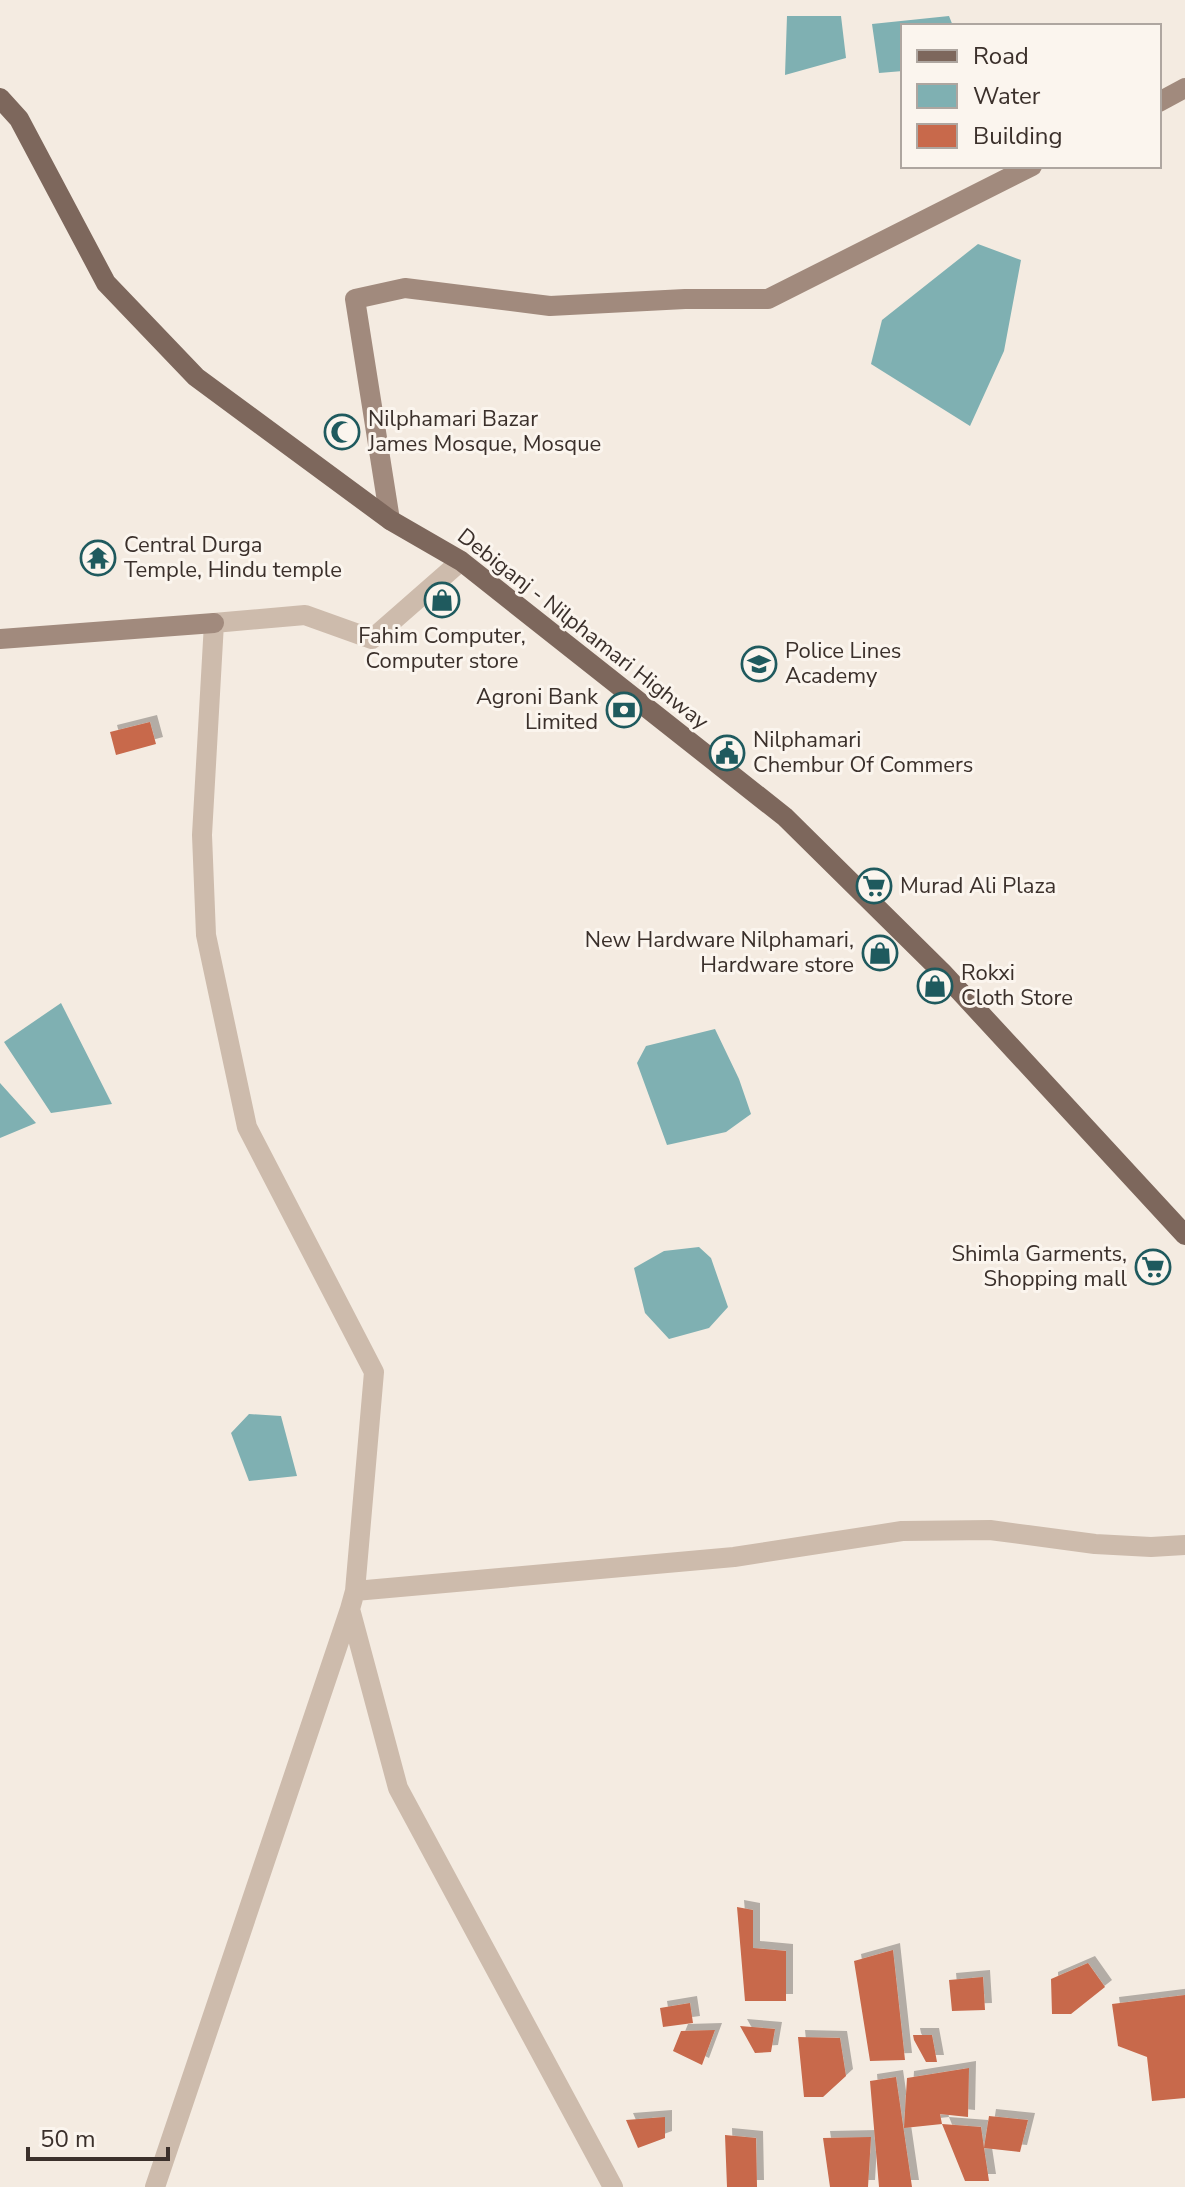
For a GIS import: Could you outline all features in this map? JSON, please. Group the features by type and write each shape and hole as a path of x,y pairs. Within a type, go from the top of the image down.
{"main road":[{"name":"Debiganj - Nilphamari Highway","path":"0,98 19,119 106,283 196,377 390,520 461,561 785,817 942,972 1185,1235"}],"street":[{"path":"1161,101 1185,88"},
{"path":"390,520 355,299 405,288 550,306 685,299 768,299 1028,168"},
{"path":"0,639 305,615 372,639 461,561"},
{"path":"155,2187 352,1600 374,1372 247,1127 206,935 202,835 214,623"},
{"path":"352,1600 734,1557 902,1531 990,1530 1095,1544 1185,1545"},
{"path":"352,1600 398,1788 613,2187"}],"water":[{"path":"787,16 841,16 846,58 785,75"},
{"path":"949,16 952,24 901,24 901,71 879,73 872,24"},
{"path":"978,244 1021,260 1004,351 970,426 871,364 882,320"},
{"path":"61,1003 112,1104 51,1113 4,1042"},
{"path":"715,1029 739,1079 751,1114 726,1132 667,1145 637,1063 646,1046"},
{"path":"0,1083 36,1123 0,1138"},
{"path":"699,1247 711,1258 728,1307 709,1328 669,1339 645,1313 634,1268 664,1251"},
{"path":"249,1414 281,1416 297,1476 249,1481 231,1433"}],"building":[{"path":"150,722 156,744 116,755 110,732"},
{"path":"737,1907 753,1910 753,1948 786,1951 786,2001 745,2001"},
{"path":"893,1950 905,2060 870,2061 854,1961"},
{"path":"1088,1963 1105,1987 1071,2014 1052,2014 1051,1979"},
{"path":"983,1977 985,2010 952,2011 949,1980"},
{"path":"1185,1995 1185,2098 1152,2101 1147,2057 1118,2046 1112,2004"},
{"path":"690,2003 693,2023 663,2027 660,2008"},
{"path":"740,2026 775,2029 771,2052 755,2053"},
{"path":"715,2030 702,2065 673,2051 681,2031"},
{"path":"913,2035 932,2035 937,2062 926,2062"},
{"path":"798,2037 840,2038 846,2076 823,2097 804,2097"},
{"path":"969,2068 968,2117 940,2114 942,2124 904,2128 907,2078"},
{"path":"896,2077 912,2187 879,2187 870,2081"},
{"path":"989,2116 1028,2120 1020,2152 984,2148"},
{"path":"665,2117 665,2138 638,2148 626,2120"},
{"path":"942,2124 981,2127 989,2181 965,2181"},
{"path":"725,2135 756,2138 757,2187 727,2187"},
{"path":"871,2137 868,2187 830,2187 823,2138"}],"place":[{"name":"Nilphamari Bazar James Mosque, Mosque","path":"342,432"},
{"name":"Central Durga Temple, Hindu temple","path":"98,558"},
{"name":"Fahim Computer, Computer store","path":"442,600"},
{"name":"Police Lines Academy","path":"759,664"},
{"name":"Agroni Bank Limited","path":"624,710"},
{"name":"Nilphamari Chembur Of Commers","path":"727,753"},
{"name":"Murad Ali Plaza","path":"874,886"},
{"name":"New Hardware Nilphamari, Hardware store","path":"880,953"},
{"name":"Rokxi Cloth Store","path":"935,986"},
{"name":"Shimla Garments, Shopping mall","path":"1153,1267"}]}
